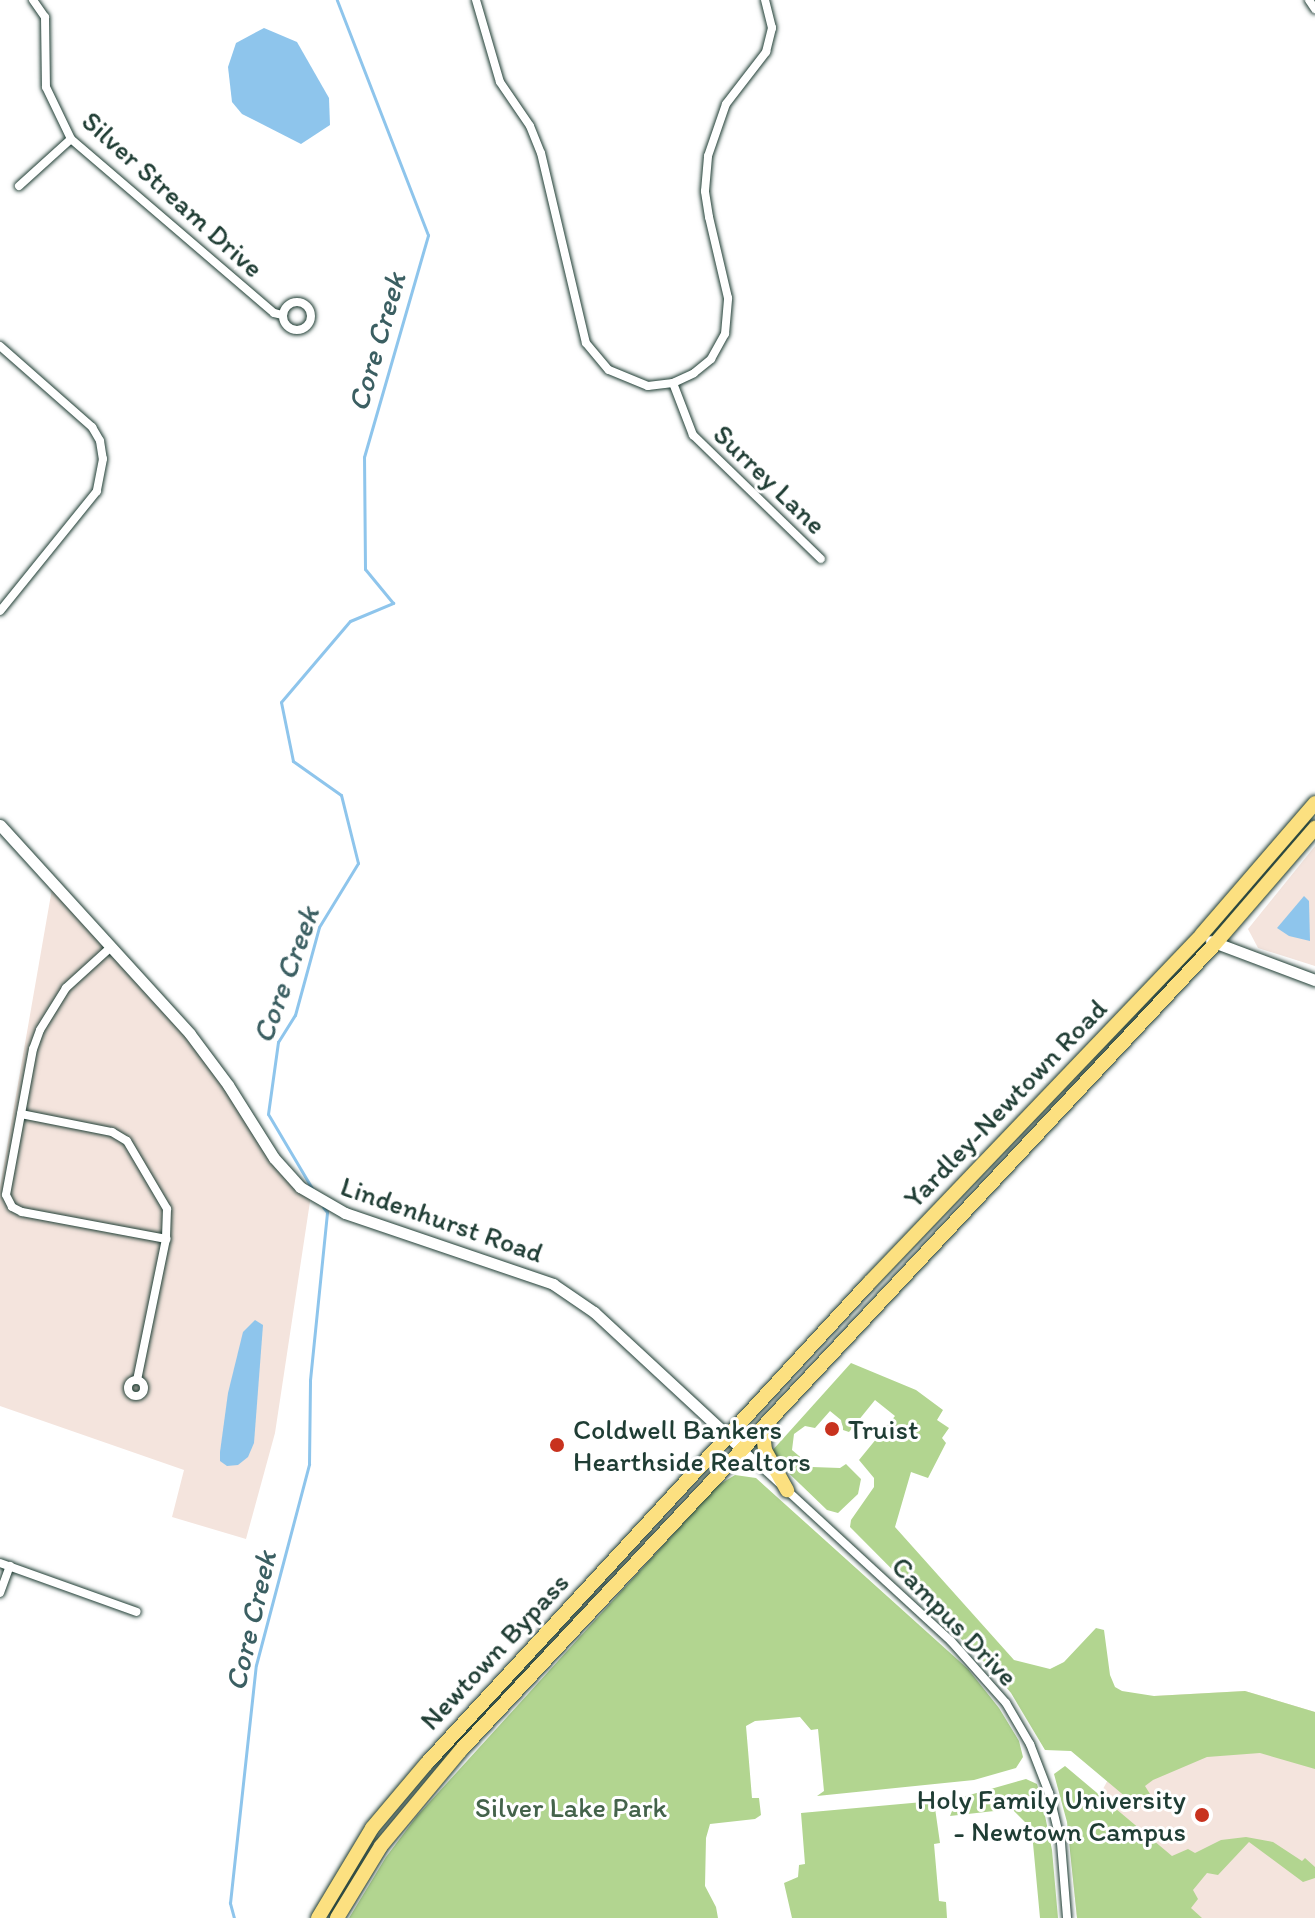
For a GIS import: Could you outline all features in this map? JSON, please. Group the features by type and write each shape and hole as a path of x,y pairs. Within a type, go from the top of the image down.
{"highway":[{"name":"Yardley-Newtown Road","path":"729,1436 1202,934 1315,803"},
{"name":"Yardley-Newtown Road","path":"741,1448 1214,945 1312,833"},
{"path":"772,1417 764,1441 765,1450 787,1490"},
{"name":"Newtown Bypass","path":"318,1918 357,1851 408,1784 729,1436"},
{"name":"Newtown Bypass","path":"337,1918 381,1846 431,1783 741,1448"}],"street":[{"name":"Silver Stream Drive","path":"33,0 45,17 46,87 71,139 274,313 283,315"},
{"path":"476,0 500,82 530,126 541,153 586,343 598,360 622,378 648,386 673,383 694,373 711,359 727,326 728,298 705,191 708,156 722,111 766,52 772,28 765,0"},
{"path":"1309,0 1315,9"},
{"path":"19,186 71,139"},
{"path":"0,346 92,427 100,441 103,459 97,491 0,611"},
{"name":"Surrey Lane","path":"673,383 693,435 821,559"},
{"name":"Lindenhurst Road","path":"2,831 211,1060 274,1158 311,1195 326,1205 433,1245 553,1284 594,1312 741,1448"},
{"path":"1202,934 1214,945 1315,980"},
{"path":"111,947 52,1005 33,1049 6,1195 12,1207 166,1239"},
{"path":"21,1114 112,1132 127,1141 167,1209 166,1239 137,1380"},
{"name":"Campus Drive","path":"741,1448 951,1641 1006,1703 1030,1744 1049,1793 1061,1843 1067,1918"},
{"path":"0,1593 5,1564 137,1612"}],"shaded area":[{"path":"1315,846 1315,966 1258,948 1248,929"},
{"path":"53,883 190,1034 263,1142 311,1195 275,1433 246,1539 172,1517 184,1470 0,1406 0,1187"},
{"name":"Holy Family University - Newtown Campus","path":"1245,1691 1315,1712 1315,1918 1077,1918 1070,1849 1154,1696"}],"green space":[{"path":"851,1363 916,1390 943,1410 937,1420 949,1428 942,1438 946,1443 928,1478 911,1472 895,1527 1014,1660 1050,1669 1064,1662 1096,1628 1104,1630 1110,1675 1115,1687 1122,1691 1154,1696 1245,1691 1315,1712 1315,1769 1260,1753 1207,1757 1153,1780 1145,1786 1150,1794 1135,1801 1127,1798 1071,1751 1045,1750 1011,1693 990,1668 850,1527 851,1520 874,1487 874,1478 859,1460 895,1416 875,1400 849,1432 843,1430 841,1420 830,1411 815,1428 805,1426 794,1434 792,1450 812,1467 840,1468 846,1464 861,1479 858,1494 838,1513 827,1510 774,1459 771,1452"},
{"name":"Silver Lake Park","path":"735,1475 756,1478 968,1669 999,1708 1019,1741 1023,1757 1016,1768 974,1780 817,1796 824,1791 818,1729 811,1730 800,1717 755,1721 746,1726 752,1798 759,1798 761,1815 755,1819 710,1824 706,1838 705,1886 718,1918 349,1918 386,1857 417,1816 717,1486"},
{"path":"1065,1766 1172,1856 1188,1849 1195,1853 1221,1840 1246,1837 1273,1842 1302,1861 1305,1858 1315,1867 1315,1878 1303,1882 1249,1842 1218,1875 1207,1873 1193,1890 1198,1899 1191,1908 1202,1918 1077,1918 1067,1822 1054,1774"},
{"path":"1026,1779 1037,1784 1042,1801 1052,1850 1058,1918 1040,1918 1031,1822 1025,1822 1012,1809 950,1816 954,1806 966,1796"},
{"path":"934,1801 940,1843 934,1844 939,1901 946,1902 947,1918 792,1918 784,1883 798,1877 799,1865 805,1864 801,1813"}],"water":[{"path":"264,28 297,42 329,98 330,125 301,144 242,114 232,102 228,67 236,43"},
{"path":"1304,896 1309,901 1310,941 1289,936 1277,928"},
{"path":"255,1320 263,1325 254,1443 248,1457 238,1465 227,1466 220,1461 220,1452 228,1393 243,1332"}],"waterway":[{"name":"Core Creek","path":"313,1190 268,1114 278,1042 295,1015 319,927 358,863 341,795 293,761 281,702 350,621 393,603 365,569 364,457 428,235 337,0"},
{"name":"Core Creek","path":"234,1918 230,1903 256,1665 309,1464 310,1380 327,1212 323,1207"}],"place":[{"name":"Truist","path":"832,1429"},
{"name":"Coldwell Bankers Hearthside Realtors","path":"557,1445"},
{"name":"Holy Family University - Newtown Campus","path":"1202,1815"}]}
